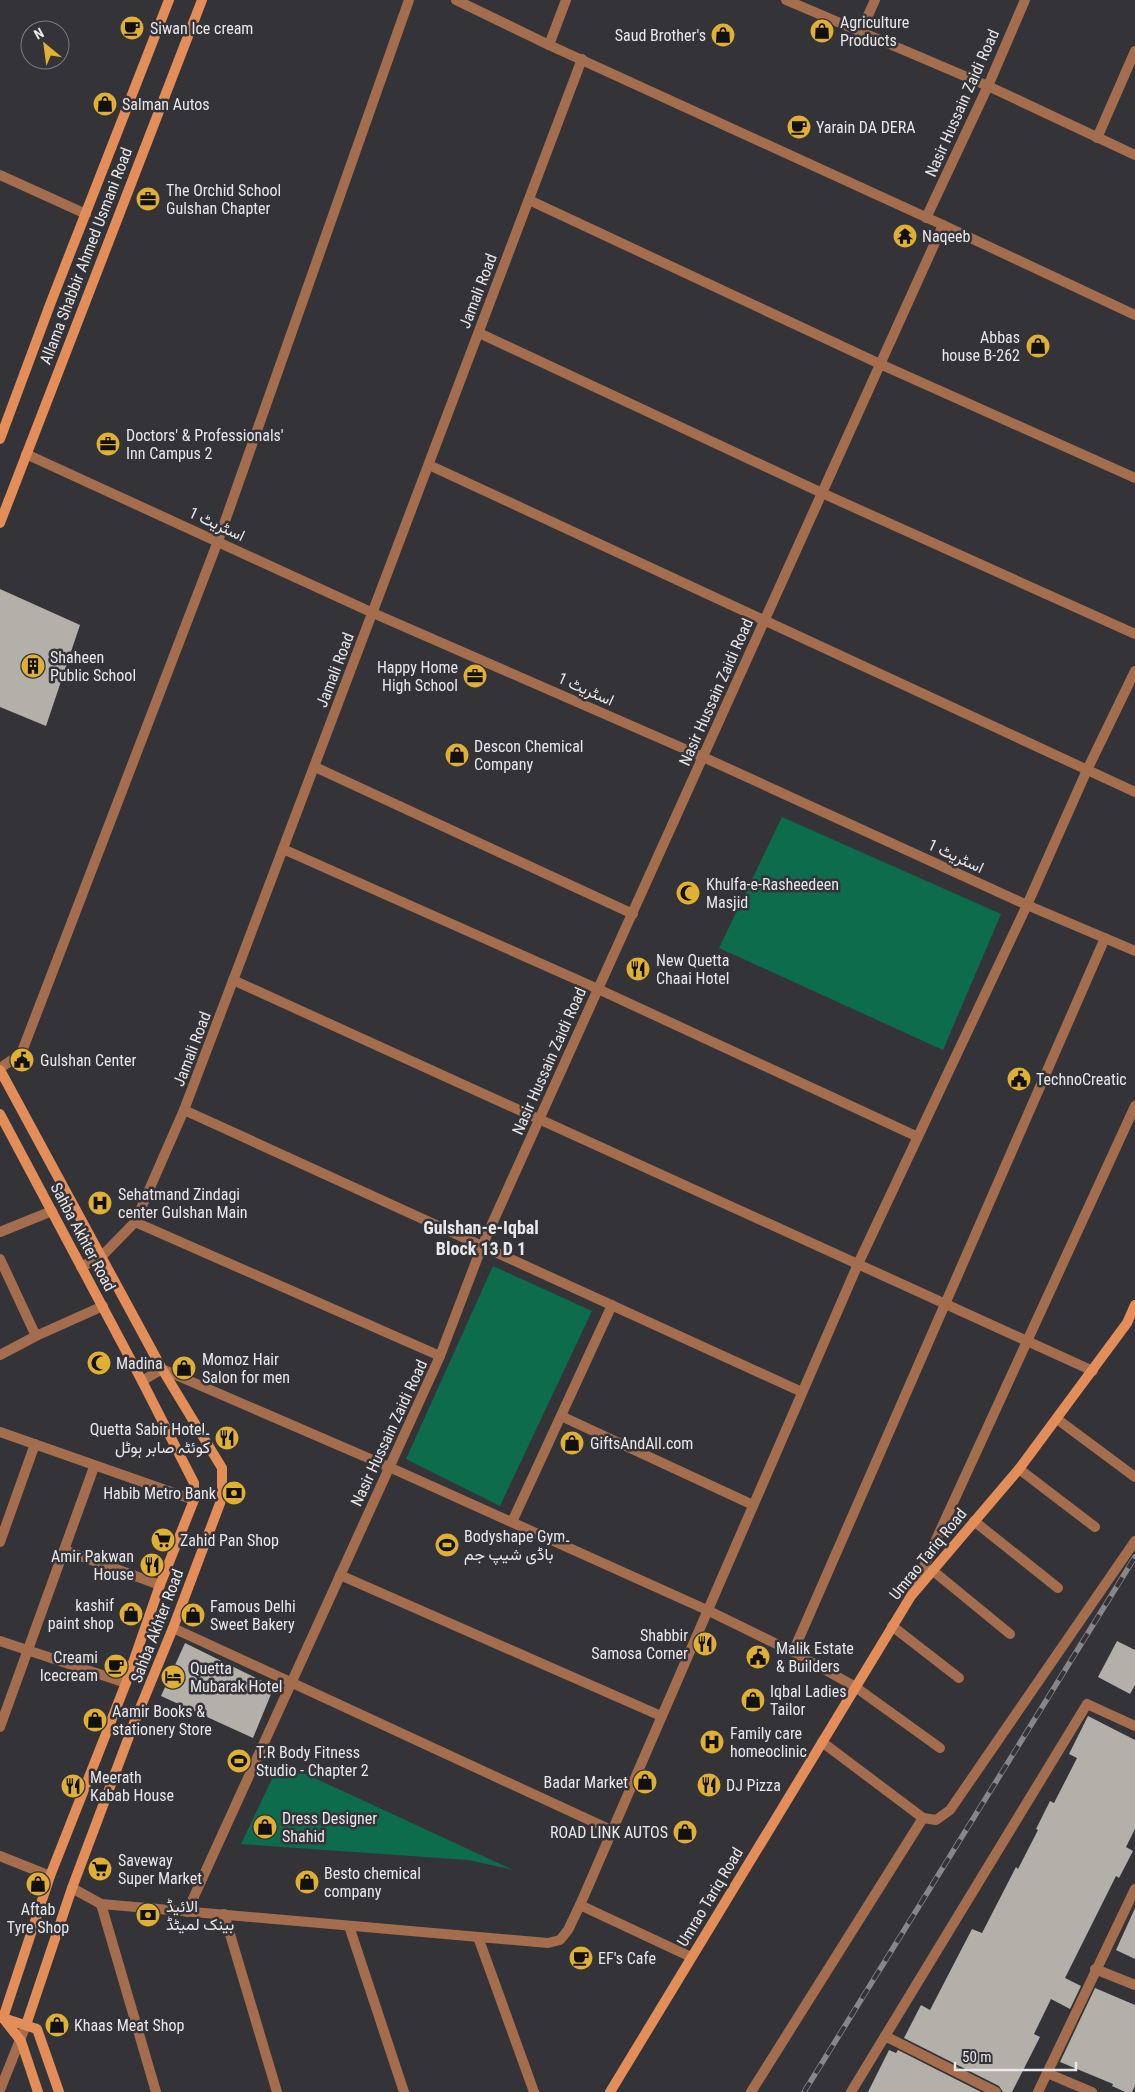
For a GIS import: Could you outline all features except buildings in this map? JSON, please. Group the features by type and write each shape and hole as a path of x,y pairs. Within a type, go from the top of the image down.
{"main road":[{"name":"Allama Shabbir Ahmed Usmani Road","path":"0,439 170,0"},
{"name":"Allama Shabbir Ahmed Usmani Road","path":"0,523 202,0"},
{"name":"Sahba Akhter Road","path":"0,1069 162,1369 222,1468 222,1498 72,1888 26,2025"},
{"name":"Sahba Akhter Road","path":"0,1114 142,1380 194,1483 194,1500 160,1585 126,1683 50,1876 1,2019"},
{"name":"Umrao Tariq Road","path":"610,2092 854,1686 911,1596 1019,1469 1127,1323 1135,1305"},
{"path":"1,2019 38,2030 59,2092"},
{"path":"1,2019 21,2041 38,2092"}],"street":[{"path":"0,1069 21,1054 218,541 408,0"},
{"path":"456,0 548,45 943,225 1135,315"},
{"path":"548,45 566,0"},
{"path":"786,0 988,86 1135,156"},
{"path":"860,32 874,0"},
{"name":"Nasir Hussain Zaidi Road","path":"926,218 988,86 1025,0"},
{"path":"1097,138 1135,51"},
{"name":"Jamali Road","path":"81,1266 102,1256 135,1222 184,1110 582,59"},
{"path":"0,175 86,214"},
{"path":"529,200 880,364 1135,478"},
{"name":"Nasir Hussain Zaidi Road","path":"187,1912 440,1356 482,1246 943,225"},
{"path":"479,333 822,493 1135,634"},
{"name":"اسٹریٹ 1","path":"26,454 373,613 703,757 1027,905 1135,951"},
{"path":"429,465 1135,792"},
{"path":"72,1888 101,1904 548,1943 560,1940 568,1930 580,1905 610,1830 858,1264 1027,905 1087,770 1135,672"},
{"path":"314,766 632,914"},
{"path":"283,849 598,989 918,1137"},
{"path":"793,1652 1105,938"},
{"path":"234,980 1093,1371"},
{"path":"911,1596 1135,1106"},
{"path":"184,1110 802,1392"},
{"path":"0,1232 52,1211"},
{"path":"135,1222 440,1356"},
{"path":"0,1259 36,1336"},
{"path":"512,1522 612,1305"},
{"path":"0,1355 36,1336 103,1306"},
{"path":"142,1380 162,1369 389,1467 707,1610 793,1652 854,1686 940,1748"},
{"path":"561,1416 753,1505"},
{"path":"1057,1418 1135,1477"},
{"path":"0,1432 194,1500"},
{"path":"0,1542 35,1444"},
{"path":"0,1727 94,1466"},
{"path":"1019,1469 1095,1527"},
{"path":"974,1521 1058,1588"},
{"path":"822,1742 923,1818 936,1820 950,1810 1135,1541"},
{"path":"64,1550 160,1585"},
{"path":"932,1570 1010,1634"},
{"path":"340,1575 660,1716"},
{"path":"892,1626 958,1678"},
{"path":"173,1628 610,1830"},
{"path":"0,1641 126,1683"},
{"path":"851,2092 1087,1704 1135,1726"},
{"path":"751,2092 923,1818"},
{"path":"0,1856 50,1876"},
{"path":"1038,2092 1095,1969 1135,1889"},
{"path":"101,1904 156,2092"},
{"path":"580,1905 691,1957"},
{"path":"224,1914 277,2092"},
{"path":"349,1926 404,2092"},
{"path":"478,1937 534,2092"},
{"path":"1095,1969 1135,1985"},
{"name":"Sahba Akhter Road","path":"0,2090 26,2025"},
{"path":"885,2036 996,2092"},
{"path":"1047,2073 1092,2092"}],"green space":[{"path":"782,817 1001,914 943,1050 719,948"},
{"path":"493,1266 592,1311 500,1506 406,1459"},
{"path":"280,1762 513,1870 468,1860 241,1844"}],"railway":[{"path":"804,2092 1135,1557"}],"place":[{"name":"Siwan Ice cream","path":"132,28"},
{"name":"Agriculture Products","path":"822,31"},
{"name":"Saud Brother's","path":"723,35"},
{"name":"Salman Autos","path":"105,104"},
{"name":"Yarain DA DERA","path":"799,127"},
{"name":"The Orchid School Gulshan Chapter","path":"148,199"},
{"name":"Naqeeb","path":"905,236"},
{"name":"Abbas house B-262","path":"1038,346"},
{"name":"Doctors' & Professionals' Inn Campus 2","path":"108,444"},
{"name":"Shaheen Public School","path":"33,666"},
{"name":"Happy Home High School","path":"475,676"},
{"name":"Descon Chemical Company","path":"457,755"},
{"name":"Khulfa-e-Rasheedeen Masjid","path":"688,893"},
{"name":"New Quetta Chaai Hotel","path":"638,969"},
{"name":"Gulshan Center","path":"22,1060"},
{"name":"TechnoCreatic","path":"1019,1079"},
{"name":"Sehatmand Zindagi center Gulshan Main","path":"100,1203"},
{"name":"Madina","path":"99,1363"},
{"name":"Momoz Hair Salon for men","path":"184,1368"},
{"name":"Quetta Sabir Hotel۔ کوئٹہ صابر ہوٹل","path":"227,1438"},
{"name":"GiftsAndAll.com","path":"572,1443"},
{"name":"Habib Metro Bank","path":"234,1493"},
{"name":"Zahid Pan Shop","path":"163,1540"},
{"name":"Bodyshape Gym۔ باڈی شیپ جم","path":"447,1545"},
{"name":"Amir Pakwan House","path":"152,1565"},
{"name":"kashif paint shop","path":"131,1614"},
{"name":"Famous Delhi Sweet Bakery","path":"193,1615"},
{"name":"Shabbir Samosa Corner","path":"705,1644"},
{"name":"Malik Estate & Builders","path":"758,1657"},
{"name":"Creami Icecream","path":"116,1666"},
{"name":"Quetta Mubarak Hotel","path":"173,1677"},
{"name":"Iqbal Ladies Tailor","path":"753,1700"},
{"name":"Aamir Books & stationery Store","path":"95,1720"},
{"name":"Family care homeoclinic","path":"712,1742"},
{"name":"T.R Body Fitness Studio - Chapter 2","path":"239,1761"},
{"name":"Badar Market","path":"645,1782"},
{"name":"DJ Pizza","path":"709,1785"},
{"name":"Meerath Kabab House","path":"73,1786"},
{"name":"Dress Designer Shahid","path":"265,1827"},
{"name":"ROAD LINK AUTOS","path":"685,1832"},
{"name":"Saveway Super Market","path":"100,1869"},
{"name":"Besto chemical company","path":"307,1882"},
{"name":"Aftab Tyre Shop","path":"38,1884"},
{"name":"الائیڈ بینک لمیٹڈ","path":"148,1915"},
{"name":"EF's Cafe","path":"581,1958"},
{"name":"Khaas Meat Shop","path":"57,2025"}],"district":[{"name":"Gulshan-e-Iqbal Block 13 D 1","path":"481,1237"}]}
